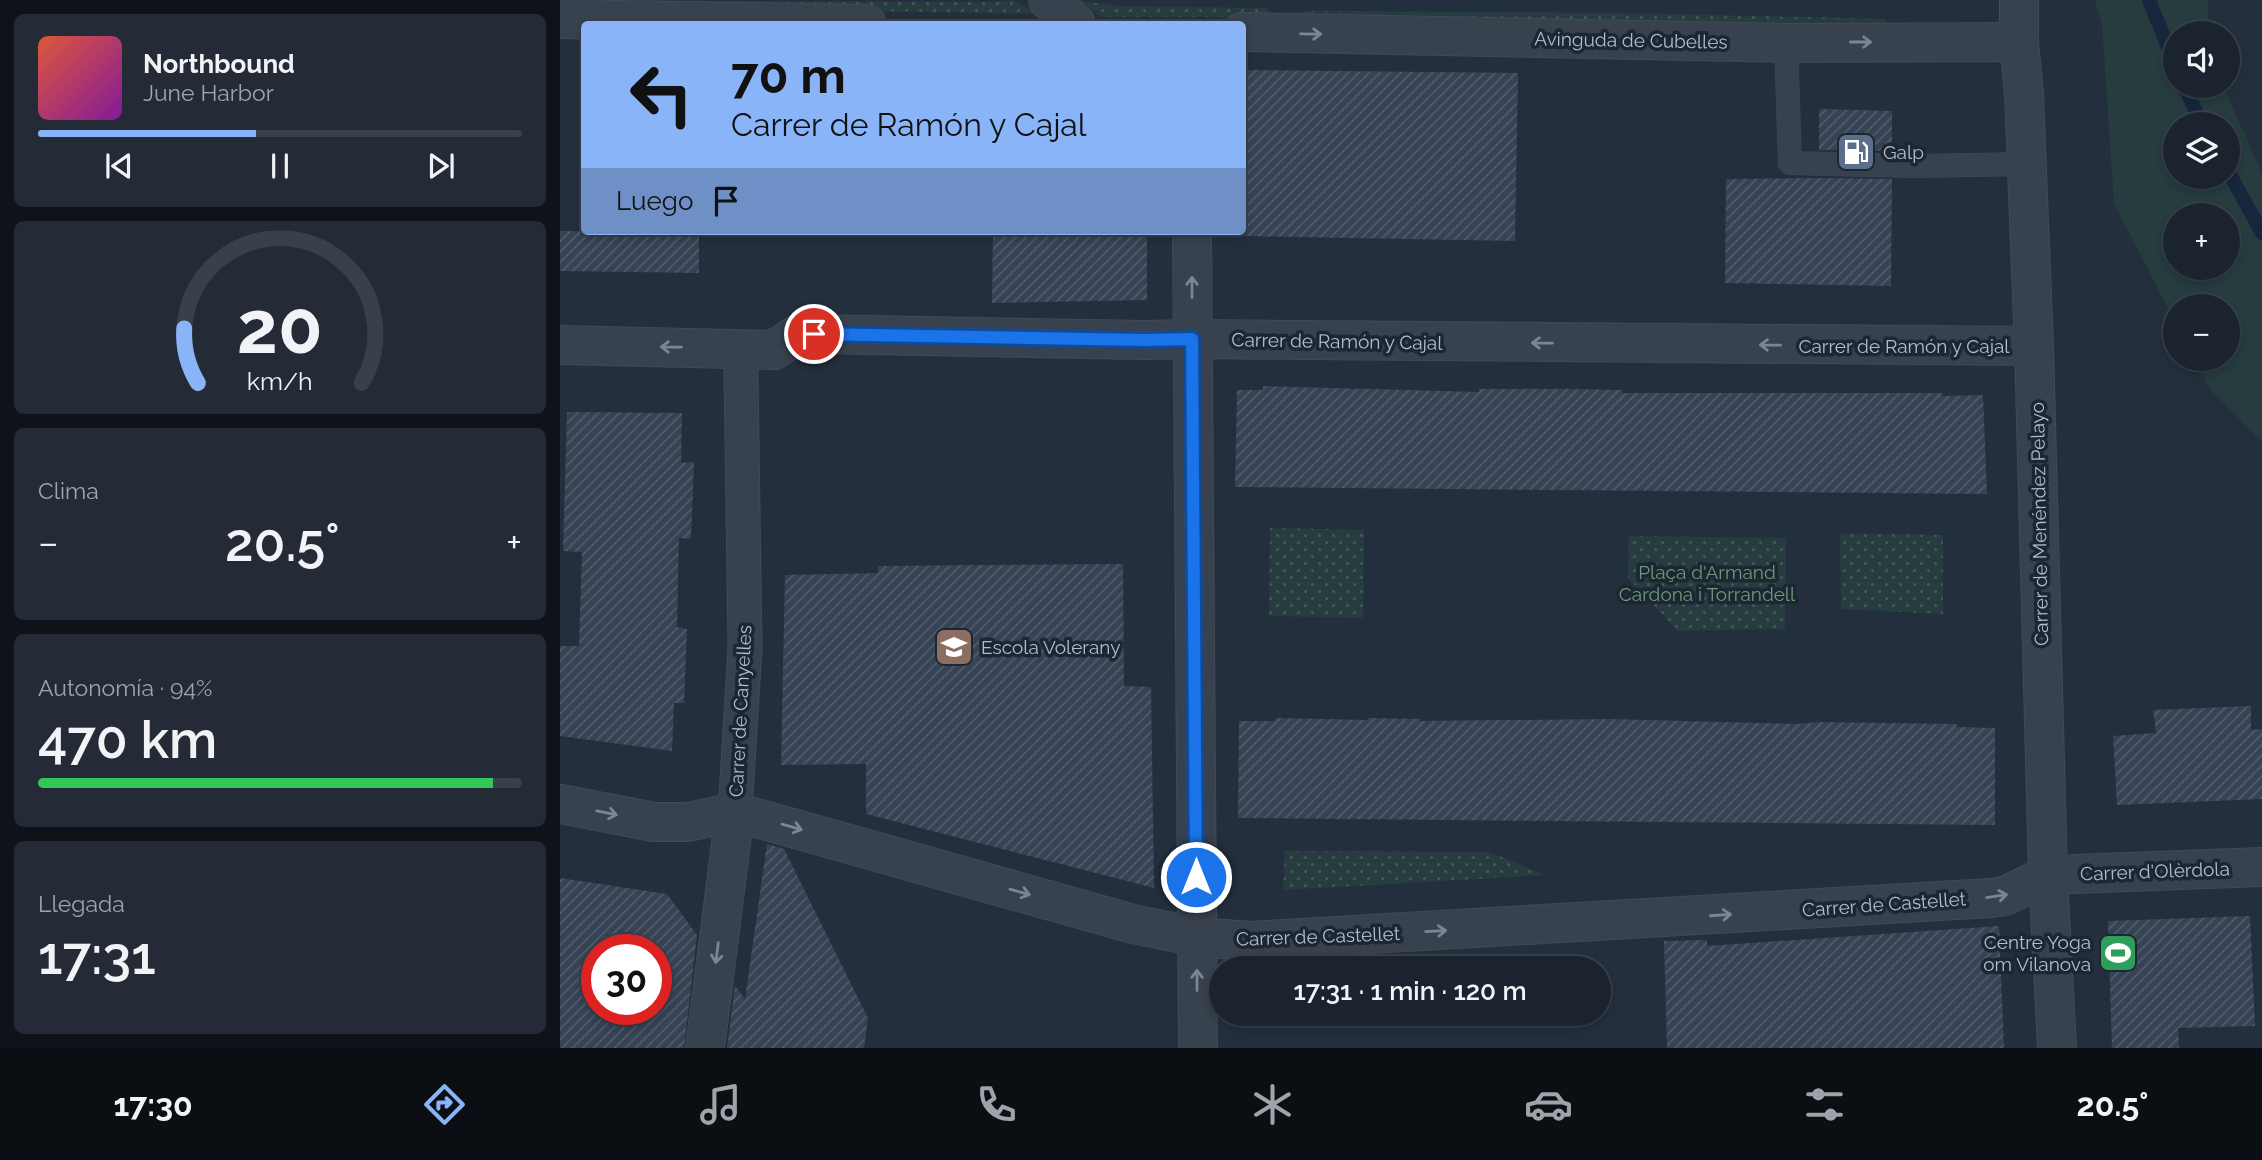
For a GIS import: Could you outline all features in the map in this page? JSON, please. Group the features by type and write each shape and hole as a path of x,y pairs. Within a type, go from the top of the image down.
{"street":[{"path":"1048,0 1072,21"},
{"name":"Carrer de Menéndez Pelayo","path":"2020,0 2019,42 2034,346 2048,875 2057,1048"},
{"path":"560,19 683,21"},
{"name":"Avinguda de Cubelles","path":"1246,32 1786,43 2019,42"},
{"path":"1192,235 1198,1048"},
{"name":"Carrer de Ramón y Cajal","path":"560,345 774,350 798,334 814,334 1145,340 2034,346"},
{"name":"Carrer de Canyelles","path":"705,1048 735,812 746,648 741,373"},
{"name":"Carrer de Castellet","path":"560,804 654,822 688,822 735,812 1133,924 1197,937 1250,941 1991,898 2005,896 2048,875"},
{"name":"Carrer d'Olèrdola","path":"2048,875 2262,867"}],"lane":[{"path":"1786,43 1790,163 1916,166 2027,164"}],"green space":[{"path":"560,0 1014,0 1037,14 720,8"},
{"path":"1076,0 1117,6 1268,8 1268,17 1102,17"},
{"path":"2095,0 2208,0 2209,21 2163,21 2163,98 2228,98 2235,112 2163,112 2163,189 2240,189 2240,124 2262,173 2262,442 2210,389 2200,371 2240,371 2240,294 2163,294 2163,299 2114,203 2102,24"},
{"path":"1302,11 1624,13 1886,19 1886,28 1304,18"},
{"path":"1270,528 1364,530 1363,618 1269,616"},
{"path":"1840,533 1943,535 1943,614 1841,609"},
{"name":"Plaça d'Armand Cardona i Torrandell","path":"1629,536 1786,538 1785,629 1678,631 1628,578"},
{"path":"1285,851 1489,852 1546,875 1283,890"}],"building":[{"path":"1246,70 1518,73 1515,241 1242,236 1246,235"},
{"path":"1819,109 1892,111 1892,151 1819,150"},
{"path":"1726,179 1892,179 1891,286 1725,283"},
{"path":"560,231 581,231 581,235 699,235 699,273 560,271"},
{"path":"993,235 1147,235 1147,300 992,303"},
{"path":"1263,386 1479,392 1479,389 1568,389 1622,390 1622,393 1983,395 1987,494 1235,487 1237,390 1263,390"},
{"path":"567,412 682,413 681,463 694,462 691,539 679,538 677,627 687,629 684,703 674,703 672,751 560,736 560,646 579,646 582,552 563,551"},
{"name":"Escola Volerany","path":"1123,564 1124,686 1151,687 1154,888 866,814 866,764 781,765 785,575 878,573 878,566"},
{"path":"2251,706 2251,730 2262,729 2262,799 2117,805 2113,736 2156,733 2153,710"},
{"path":"1276,718 1420,721 1608,719 1797,724 1956,724 1957,727 1995,728 1995,825 1238,818 1239,721 1275,721"},
{"path":"767,844 784,849 868,1018 864,1048 727,1048 735,986 745,999"},
{"path":"560,878 667,894 697,935 684,1048 560,1048"},
{"path":"2250,916 2255,1026 2178,1028 2179,1048 2112,1048 2108,921"},
{"path":"1999,926 2004,1048 1667,1048 1664,941 1707,940 1707,946"}],"waterway":[{"path":"2149,0 2163,34"},
{"path":"2190,98 2196,112"},
{"path":"2238,189 2262,233"}],"place":[{"name":"Galp","path":"1856,152"},
{"name":"Escola Volerany","path":"954,647"},
{"name":"Centre Yoga om Vilanova","path":"2118,953"}],"route":[{"path":"814,334 1192,339 1196,877"}]}
